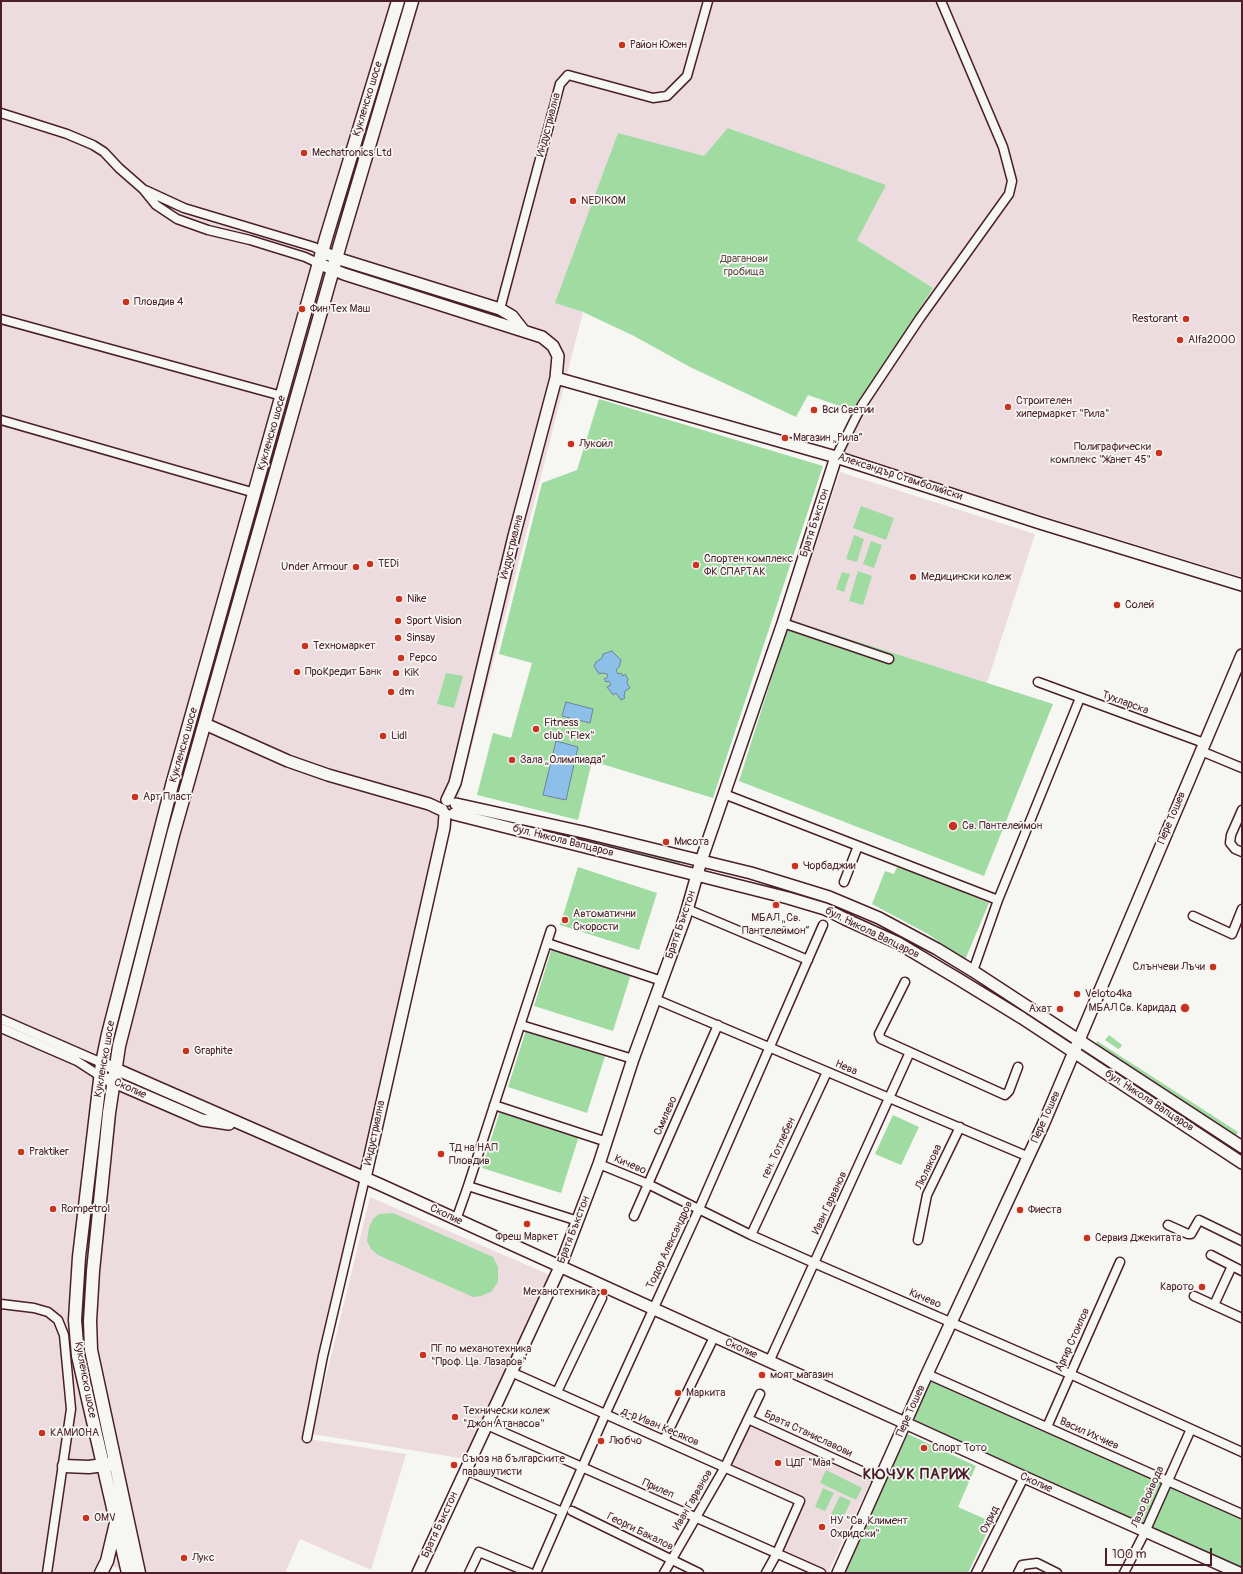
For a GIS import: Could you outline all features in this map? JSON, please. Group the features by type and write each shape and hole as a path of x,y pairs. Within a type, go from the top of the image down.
{"main road":[{"name":"Кукленско шосе","path":"137,1572 117,1520 103,1465 78,1356 75,1320 79,1257 102,1063 108,1034 172,785 321,258 398,1"},
{"name":"Кукленско шосе","path":"137,1572 91,1350 90,1321 93,1271 115,1069 120,1043 173,836 335,264 412,1"},
{"path":"64,1466 77,1467 103,1465 115,1462"},
{"path":"101,1573 107,1561 117,1520"}],"street":[{"name":"Индустриална","path":"500,309 560,84 568,75 653,98 667,96 687,76 708,1"},
{"path":"836,457 862,405 920,318 1009,194 1012,181 1003,147 941,1"},
{"path":"1,113 67,134 93,145 104,152 119,168 143,188 156,205 177,219 208,230 250,240 305,257 321,258 335,264"},
{"path":"143,188 184,208 314,247 321,258"},
{"name":"Индустриална","path":"335,264 500,309 512,316 523,330"},
{"name":"Индустриална","path":"307,1438 323,1356 444,828 514,536 556,378 558,356 553,346 542,337 335,264"},
{"path":"1,319 282,396"},
{"name":"Александър Стамболийски","path":"556,378 836,457 1040,523 1242,585"},
{"path":"1,420 255,493"},
{"name":"Братя Бъкстон","path":"418,1573 560,1267 599,1164 633,1059 687,909 701,861 783,623 836,457"},
{"path":"783,623 889,659"},
{"name":"Пере Тошев","path":"838,1573 881,1480 927,1374 1029,1157 1242,655"},
{"name":"Тухларска","path":"1038,682 1203,747 1242,768"},
{"path":"973,971 998,900 1080,698"},
{"name":"бул. Никола Вапцаров","path":"205,724 288,761 328,775 429,804 583,832 791,884 850,905 911,934 973,971 1242,1147"},
{"path":"724,794 998,900"},
{"name":"бул. Никола Вапцаров","path":"449,808 813,906 876,932 934,964 1022,1018 1242,1163"},
{"path":"1242,810 1231,835 1230,843 1235,849 1242,852"},
{"path":"844,882 858,846"},
{"path":"687,909 808,960"},
{"path":"1193,916 1232,934 1242,909"},
{"name":"Тодор Александров","path":"536,1573 605,1415 771,1048 823,925"},
{"path":"456,1220 552,930"},
{"path":"547,943 662,981"},
{"path":"905,982 879,1034 881,1039 1004,1095 1009,1091 1018,1068"},
{"name":"Нева","path":"655,999 1029,1157"},
{"path":"1,1019 102,1063"},
{"path":"521,1025 633,1059"},
{"name":"Смилево","path":"634,1216 718,1025"},
{"path":"15,1034 19,1026"},
{"name":"Скопие","path":"1,1028 77,1062 100,1076 202,1120 243,1126"},
{"name":"Иван Гарванов","path":"769,1362 910,1052"},
{"name":"Скопие","path":"102,1063 243,1126 365,1178 906,1424 1239,1573"},
{"name":"ген. Тотлебен","path":"751,1235 827,1072"},
{"path":"494,1105 607,1142"},
{"name":"Люлякова","path":"918,1240 927,1195 960,1127"},
{"name":"Кичево","path":"599,1164 648,1184 751,1235 1070,1374 1242,1452"},
{"path":"468,1186 578,1220"},
{"path":"1168,1225 1191,1234 1199,1220 1242,1241"},
{"path":"1211,1255 1242,1271"},
{"name":"Аргир Стоилов","path":"1047,1427 1120,1262"},
{"path":"1214,1305 1232,1266"},
{"path":"1194,1296 1242,1318"},
{"path":"557,1392 602,1298"},
{"path":"1,1304 34,1308 48,1312 58,1320 64,1335 71,1409 64,1466 47,1573"},
{"path":"664,1440 714,1337"},
{"name":"д-р Иван Кесяков","path":"511,1372 800,1501 777,1553"},
{"name":"Васил Ихчиев","path":"927,1374 1242,1514"},
{"name":"Иван Гарванов","path":"664,1573 724,1467 760,1394"},
{"name":"Братя Станиславови","path":"748,1419 881,1480"},
{"name":"Прилеп","path":"487,1425 821,1573"},
{"name":"Лазо Войвода","path":"1124,1573 1145,1532 1191,1429"},
{"path":"466,1470 562,1512"},
{"name":"Охрид","path":"976,1573 1024,1477"},
{"name":"Георги Бакалов","path":"572,1511 698,1573"},
{"path":"469,1573 479,1552 530,1573"},
{"path":"766,1573 777,1553"},
{"path":"1018,1573 1022,1565 1037,1563 1057,1573"}],"shaded area":[{"path":"1,1 1242,1 1242,577 832,451 854,411 933,288 856,240 783,149 729,128 704,156 556,303 583,312 463,780 302,1438 406,1454 371,1570 300,1539 285,1573 128,1573 105,1563 97,1573 1,1573"},
{"name":"Медицински колеж","path":"840,472 1035,534 987,683 790,620"},
{"name":"ПГ по механотехника \"Проф. Цв. Лазаров\"","path":"370,1197 550,1275 466,1459 312,1434"},
{"path":"751,1424 871,1481 828,1573 781,1553 806,1500 730,1466"}],"green space":[{"name":"Драганови гробища","path":"728,128 886,185 857,240 933,288 854,411 808,395 796,417 690,367 634,336 583,312 555,303 618,133 704,156"},
{"path":"599,399 823,466 713,798 592,761 578,820 477,795 493,733 511,738 532,663 499,654 542,483 577,470"},
{"path":"861,506 894,518 886,540 853,528"},
{"path":"854,535 864,539 857,562 846,559"},
{"path":"871,541 882,545 874,568 863,564"},
{"path":"858,571 872,576 863,605 849,601"},
{"path":"842,572 850,574 844,592 836,589"},
{"path":"790,620 1053,704 984,876 739,781"},
{"path":"446,673 463,676 454,708 437,704"},
{"path":"478,810 680,859 679,864 477,814"},
{"path":"898,865 989,903 965,960 928,934 872,904 885,871 894,874"},
{"path":"578,867 657,893 639,950 560,925"},
{"path":"552,948 631,974 613,1031 534,1006"},
{"path":"526,1030 605,1056 587,1113 508,1087"},
{"path":"1109,1035 1122,1045 1120,1048 1118,1049 1105,1040"},
{"path":"1097,1041 1238,1132 1236,1136 1095,1047"},
{"path":"1091,1056 1126,1078 1148,1088 1232,1143 1229,1147 1090,1058"},
{"path":"500,1111 579,1136 561,1193 482,1168"},
{"path":"893,1115 919,1127 901,1165 875,1154"},
{"path":"393,1213 493,1257 498,1267 498,1282 491,1292 473,1297 378,1255 371,1249 367,1241 369,1227 373,1219 379,1214"},
{"path":"929,1379 1242,1518 1242,1571 909,1422"},
{"path":"908,1434 976,1466 958,1507 992,1522 968,1573 841,1573"},
{"path":"826,1470 862,1488 856,1500 820,1483"},
{"path":"823,1488 834,1493 825,1511 815,1507"},
{"path":"840,1496 851,1501 842,1520 831,1514"}],"water":[{"path":"612,651 621,660 619,667 616,670 618,674 621,673 623,676 625,674 630,688 625,691 625,698 621,700 616,693 613,695 607,687 611,685 609,681 606,682 604,679 608,677 607,674 599,674 594,666 596,662 602,658 603,654"},
{"path":"566,702 593,709 590,723 562,716"},
{"path":"556,741 578,747 566,800 543,795"}],"place":[{"name":"Район Южен","path":"622,45"},
{"name":"Mechatronics Ltd","path":"304,153"},
{"name":"NEDIKOM","path":"573,201"},
{"name":"Пловдив 4","path":"126,302"},
{"name":"Фин Тех Маш","path":"302,309"},
{"name":"Restorant","path":"1186,319"},
{"name":"Alfa2000","path":"1180,340"},
{"name":"Строителен хипермаркет \"Рила\"","path":"1008,407"},
{"name":"Вси Светии","path":"814,410"},
{"name":"Магазин „Рила“","path":"785,438"},
{"name":"Лукойл","path":"571,444"},
{"name":"Полиграфически комплекс \"Жанет 45\"","path":"1159,453"},
{"name":"TEDi","path":"370,564"},
{"name":"Спортен комплекс ФК СПАРТАК","path":"696,565"},
{"name":"Under Armour","path":"356,567"},
{"name":"Медицински колеж","path":"913,577"},
{"name":"Nike","path":"399,599"},
{"name":"Солей","path":"1117,605"},
{"name":"Sport Vision","path":"398,621"},
{"name":"Sinsay","path":"398,638"},
{"name":"Техномаркет","path":"305,646"},
{"name":"Pepco","path":"401,658"},
{"name":"ПроКредит Банк","path":"297,672"},
{"name":"KiK","path":"396,673"},
{"name":"dm","path":"391,692"},
{"name":"Fitness club \"Flex\"","path":"536,729"},
{"name":"Lidl","path":"383,736"},
{"name":"Зала „Олимпиада“","path":"512,760"},
{"name":"Арт Пласт","path":"135,797"},
{"name":"Св. Пантелеймон","path":"953,826"},
{"name":"Мисота","path":"666,842"},
{"name":"Чорбаджии","path":"795,866"},
{"name":"МБАЛ „Св. Пантелеймон“","path":"776,905"},
{"name":"Автоматични Скорости","path":"565,920"},
{"name":"Слънчеви Лъчи","path":"1213,967"},
{"name":"Veloto4ka","path":"1077,994"},
{"name":"МБАЛ Св. Каридад","path":"1185,1008"},
{"name":"Ахат","path":"1060,1009"},
{"name":"Graphite","path":"186,1051"},
{"name":"Praktiker","path":"21,1152"},
{"name":"ТД на НАП Пловдив","path":"441,1154"},
{"name":"Rompetrol","path":"53,1209"},
{"name":"Фиеста","path":"1020,1210"},
{"name":"Фреш Маркет","path":"527,1224"},
{"name":"Сервиз Джекитата","path":"1087,1238"},
{"name":"Карото","path":"1202,1287"},
{"name":"Механотехника","path":"604,1292"},
{"name":"ПГ по механотехника \"Проф. Цв. Лазаров\"","path":"423,1355"},
{"name":"моят магазин","path":"762,1375"},
{"name":"Маркита","path":"678,1393"},
{"name":"Технически колеж \"Джон Атанасов\"","path":"455,1417"},
{"name":"КАМИОНА","path":"42,1433"},
{"name":"Любчо","path":"601,1441"},
{"name":"Спорт Тото","path":"924,1448"},
{"name":"ЦДГ \"Мая\"","path":"778,1463"},
{"name":"Съюз на българските парашутисти","path":"454,1465"},
{"name":"OMV","path":"86,1518"},
{"name":"НУ \"Св. Климент Охридски\"","path":"822,1527"},
{"name":"Лукс","path":"184,1558"}],"district":[{"name":"КЮЧУК ПАРИЖ","path":"916,1475"}]}
